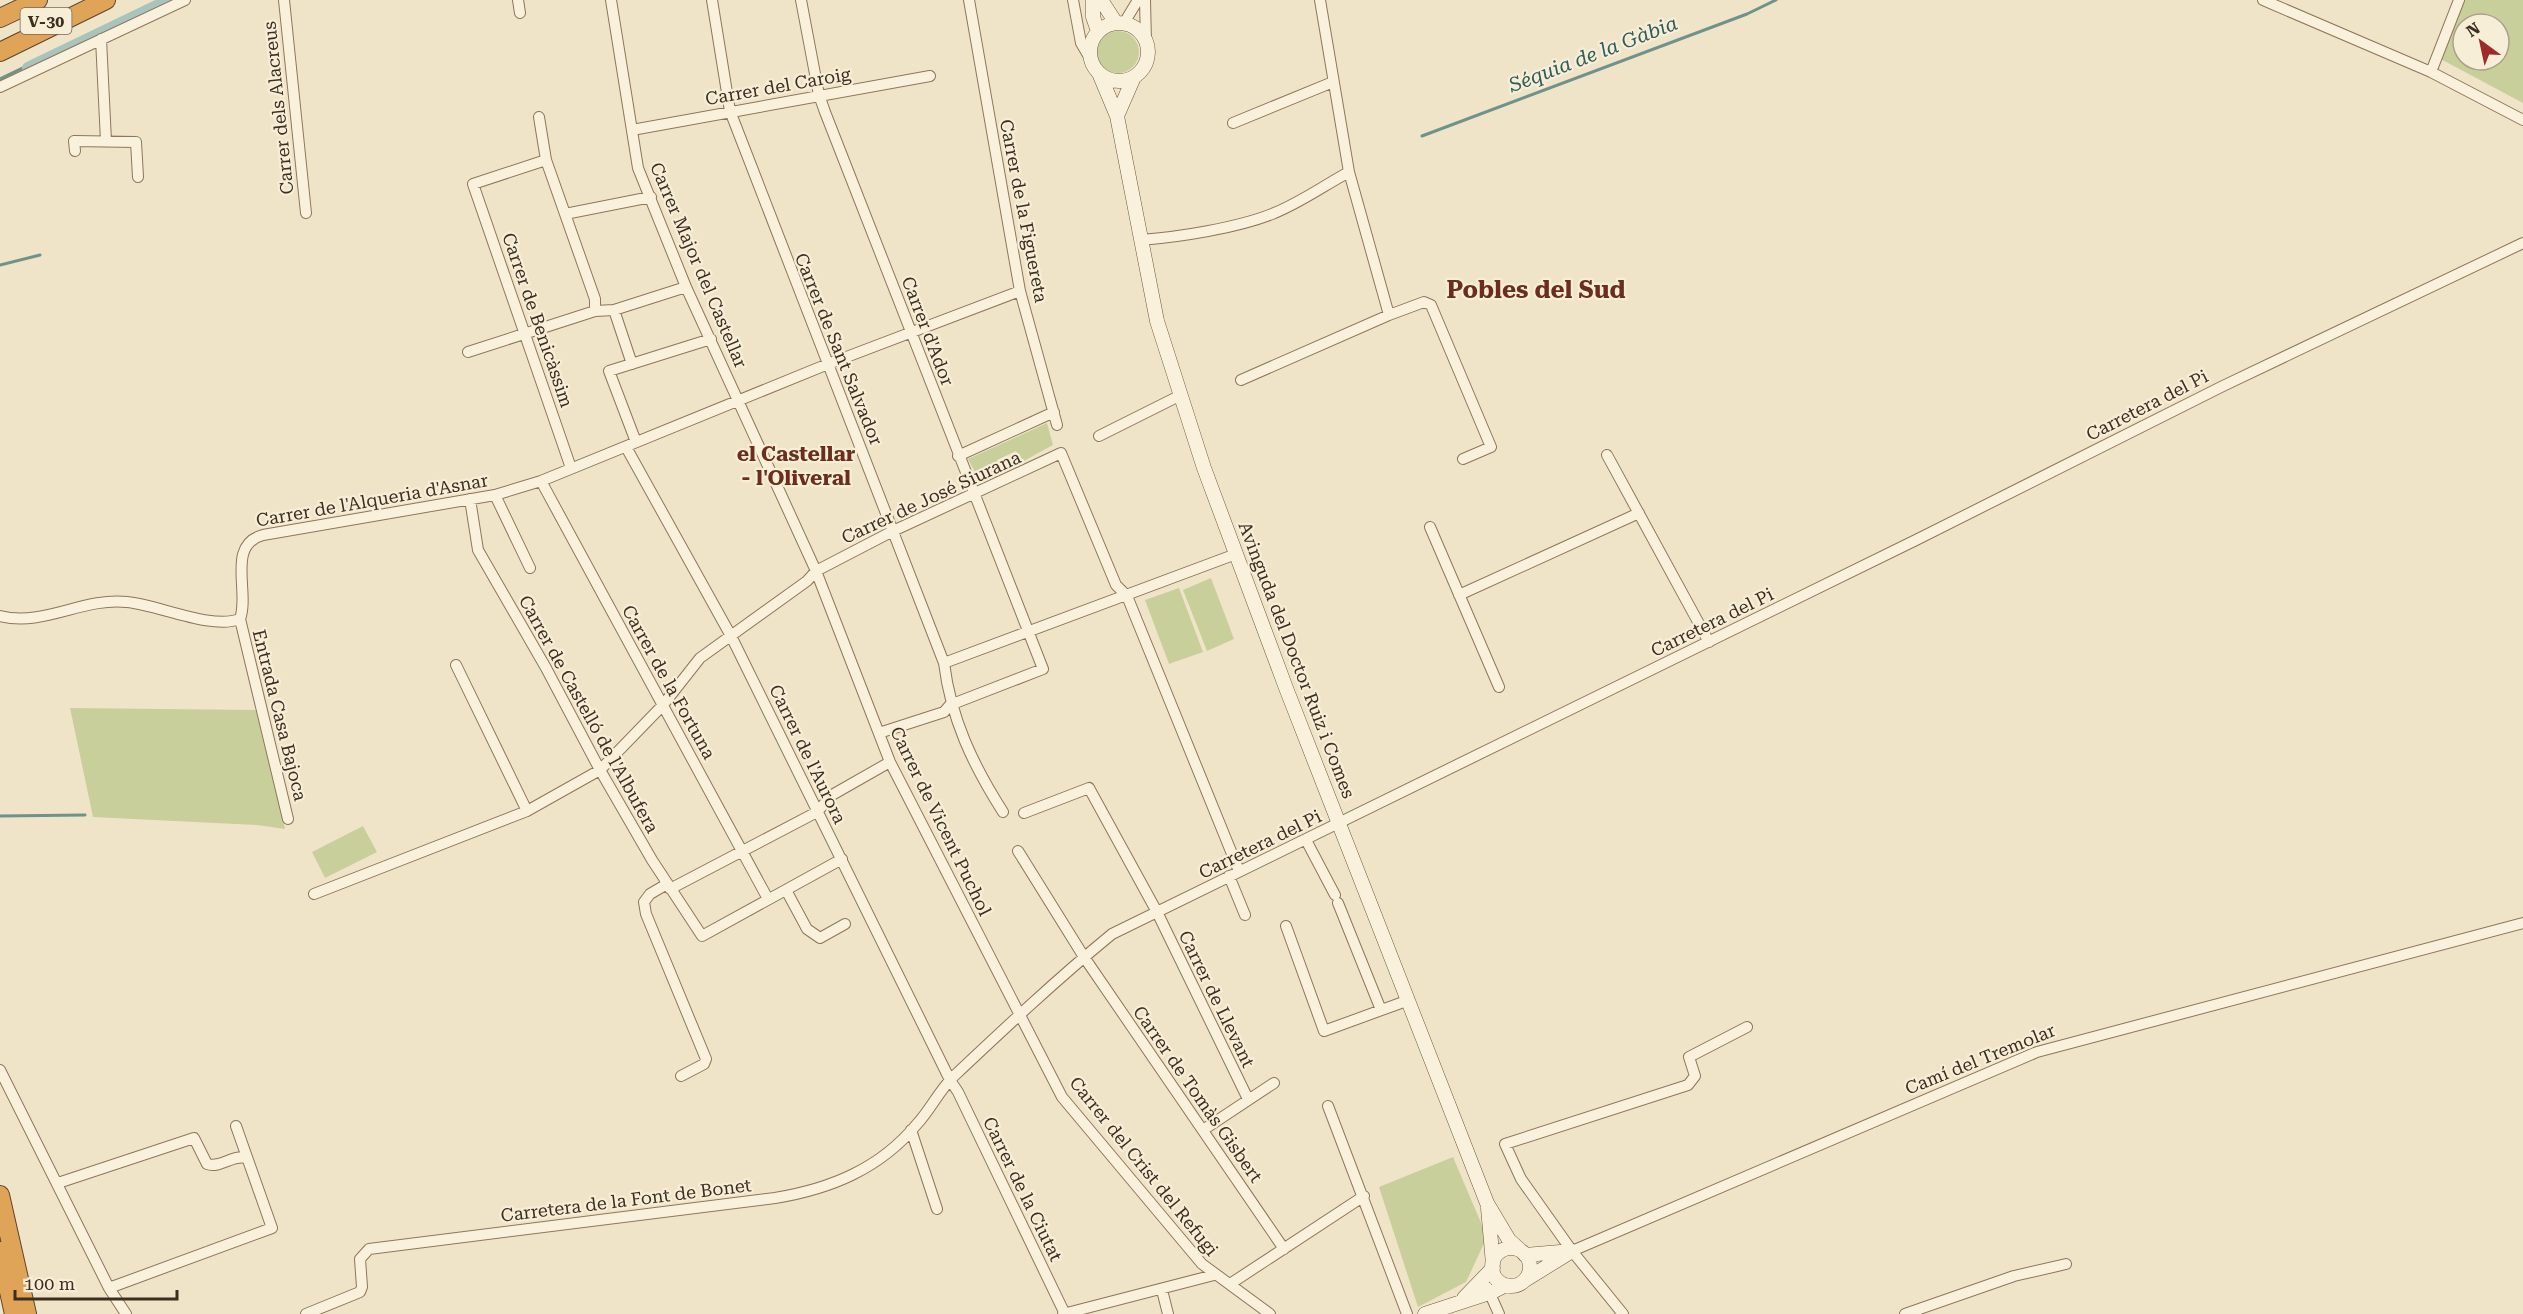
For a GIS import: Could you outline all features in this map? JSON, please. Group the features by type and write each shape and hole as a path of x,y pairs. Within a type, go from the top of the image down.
{"highway":[{"name":"V-30","path":"0,18 38,0"},
{"name":"V-30","path":"0,42 92,0"},
{"path":"0,52 106,0"},
{"path":"0,1195 27,1314"},
{"path":"0,1251 14,1314"},
{"path":"0,1306 2,1314"}],"street":[{"path":"0,87 184,0"},
{"name":"Carrer dels Alacreus","path":"284,0 306,213"},
{"path":"518,0 520,13"},
{"name":"Carrer Major del Castellar","path":"611,0 639,168 686,287 816,570"},
{"name":"Carrer de Sant Salvador","path":"712,0 730,111 944,663 950,705 982,779 1003,812"},
{"name":"Carrer d'Ador","path":"801,0 819,94 958,456 1043,669 950,705"},
{"name":"Carrer de la Figuereta","path":"969,0 1020,291 1057,425"},
{"path":"1074,0 1098,32"},
{"path":"1074,0 1082,43 1099,73 1120,81 1134,77"},
{"path":"1093,0 1093,16 1098,32"},
{"path":"1101,0 1120,23 1138,30 1146,42"},
{"path":"1091,60 1090,45 1098,32 1120,23 1138,0"},
{"path":"1117,116 1134,77 1147,58 1144,0"},
{"path":"1320,0 1340,106 1349,172 1389,315"},
{"path":"2263,0 2431,72 2523,120"},
{"path":"2431,72 2459,0"},
{"path":"101,39 106,141"},
{"name":"Avinguda del Doctor Ruiz i Comes","path":"1099,73 1117,116 1157,321 1179,396 1286,688 1341,823 1487,1203 1509,1240 1522,1252"},
{"name":"Carrer del Caroig","path":"632,130 819,94 930,76"},
{"path":"1233,123 1334,82"},
{"path":"539,117 546,160 595,299 596,311"},
{"path":"75,151 74,141 136,142 138,177"},
{"name":"Carrer de Benicàssim","path":"546,160 473,184 571,468"},
{"path":"1141,240 1179,237 1270,215 1300,202 1349,172"},
{"path":"565,214 651,197"},
{"name":"Carretera del Pi","path":"950,1080 1112,934 1709,642 2223,386 2523,243"},
{"path":"468,352 596,311 614,310 686,287"},
{"name":"Carrer de l'Alqueria d'Asnar","path":"240,620 243,598 242,557 244,546 255,537 495,495 541,481 737,400 1020,291"},
{"path":"1241,380 1424,302 1431,305 1491,447 1463,459"},
{"path":"614,310 632,364"},
{"path":"636,441 609,371 711,339"},
{"path":"1099,436 1179,396"},
{"path":"958,456 1054,412"},
{"name":"Carrer de l'Aurora","path":"626,447 731,636 950,1080"},
{"name":"Carrer de José Siurana","path":"314,894 526,811 600,771 663,705 700,658 807,581 816,570 893,531 975,495 1061,453 1116,585 1126,596"},
{"path":"1607,454 1709,642"},
{"name":"Carrer de la Fortuna","path":"541,481 768,899"},
{"path":"495,495 530,568"},
{"name":"Carrer de Castelló de l'Albufera","path":"470,499 478,550 546,668 600,771 702,936 768,899"},
{"path":"1459,595 1639,513"},
{"path":"1430,527 1499,687"},
{"path":"944,663 1236,554"},
{"name":"Carrer de Vicent Puchol","path":"816,570 890,762 1019,1016"},
{"path":"1126,596 1234,873 1245,915"},
{"path":"0,616 30,619 48,617 116,601 214,620 240,620"},
{"name":"Entrada Casa Bajoca","path":"240,620 288,819"},
{"path":"456,665 526,811"},
{"path":"879,733 944,712 950,705"},
{"path":"681,1076 704,1064 706,1059 646,914 644,902 650,894 817,812 832,795 890,762"},
{"name":"Carrer de Llevant","path":"1024,813 1089,788 1157,912 1248,1100"},
{"path":"1306,840 1337,899 1381,1010"},
{"name":"Carrer de Tomàs Gisbert","path":"1018,851 1084,957 1284,1249"},
{"path":"768,899 842,859"},
{"path":"786,890 807,929 820,938 845,924"},
{"name":"Camí del Tremolar","path":"1525,1280 1572,1251 2037,1052 2523,923"},
{"path":"1286,926 1324,1031 1409,1000"},
{"name":"Carrer del Crist del Refugi","path":"1019,1016 1062,1097 1214,1275 1230,1284 1267,1313"},
{"path":"1623,1314 1572,1251 1521,1179 1505,1144 1688,1085 1695,1076 1689,1057 1747,1027"},
{"path":"0,1070 30,1125 109,1288 126,1314"},
{"name":"Carretera de la Font de Bonet","path":"306,1314 360,1292 362,1287 360,1259 369,1249 797,1194 857,1174 911,1130 950,1080"},
{"name":"Carrer de la Ciutat","path":"950,1080 958,1092 1064,1314"},
{"path":"1203,1130 1274,1083"},
{"path":"1328,1106 1407,1314"},
{"path":"109,1288 272,1228 236,1126"},
{"path":"911,1130 937,1209"},
{"path":"58,1183 194,1138 207,1164 212,1166 241,1156 246,1158"},
{"path":"1230,1284 1364,1196"},
{"name":"Avinguda del Doctor Ruiz i Comes","path":"1487,1203 1493,1266"},
{"path":"1425,1314 1462,1300 1491,1295 1506,1285 1520,1284 1525,1280 1530,1267 1522,1252 1506,1249 1495,1257 1493,1266 1495,1277 1506,1285"},
{"name":"Camí del Tremolar","path":"1522,1252 1572,1251"},
{"path":"1905,1314 2014,1276 2066,1264"},
{"path":"1462,1300 1493,1266"},
{"path":"1064,1314 1214,1275"},
{"path":"1483,1279 1499,1314"},
{"path":"1162,1290 1168,1314"}],"green space":[{"path":"2459,0 2523,0 2523,103 2465,72 2511,72 2511,12 2454,12"},
{"path":"2451,19 2451,65 2435,56"},
{"path":"1118,31 1126,32 1133,37 1138,44 1138,60 1133,67 1126,72 1118,73 1110,72 1103,67 1098,60 1097,52 1098,44 1103,37 1110,32"},
{"path":"1047,423 1053,445 1022,462 1016,451 997,460 1002,472 981,483 968,459"},
{"path":"1211,578 1234,639 1207,651 1183,590"},
{"path":"1179,588 1203,652 1169,664 1145,600"},
{"path":"70,708 256,710 285,829 257,825 93,817"},
{"path":"363,826 377,852 325,878 312,852"},
{"path":"1453,1157 1487,1237 1466,1282 1418,1307 1379,1187"}],"waterway":[{"path":"0,79 164,0"},
{"path":"28,68 169,0"},
{"name":"Séquia de la Gàbia","path":"1422,136 1747,14 1776,0"},
{"path":"0,265 40,255"},
{"path":"0,816 85,815"}],"district":[{"name":"Pobles del Sud","path":"1536,290"},
{"name":"el Castellar - l'Oliveral","path":"796,466"}]}
